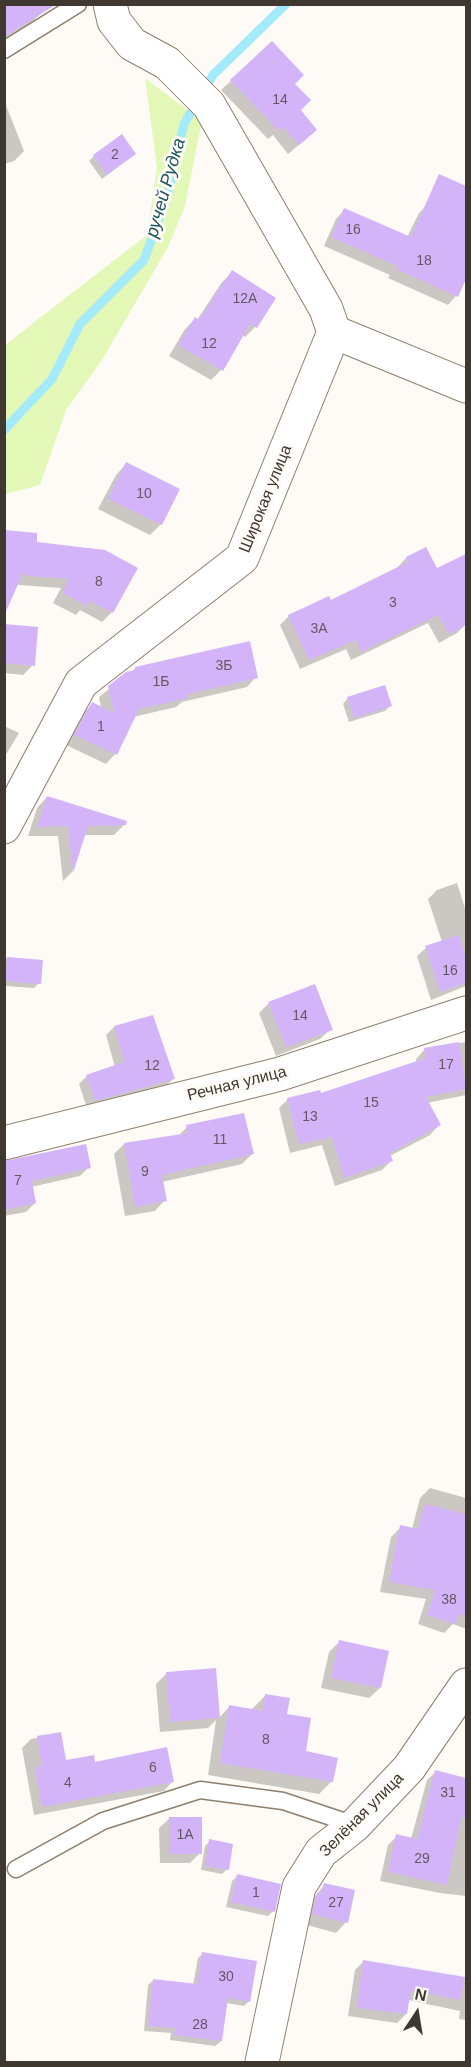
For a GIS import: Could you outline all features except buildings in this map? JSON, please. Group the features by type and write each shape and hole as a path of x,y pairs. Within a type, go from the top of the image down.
{"street":[{"path":"110,4 114,21 132,45 167,63 200,96 326,309 334,332 466,386"},
{"name":"Широкая улица","path":"4,827 81,683 242,558 334,332"},
{"name":"Речная улица","path":"4,1143 280,1074 466,1013"},
{"name":"Зелёная улица","path":"262,2062 299,1887 321,1852 355,1825 409,1768 466,1685"}],"lane":[{"path":"4,50 78,4"},
{"path":"16,1869 103,1821 200,1790 283,1802 355,1825"}],"green space":[{"path":"145,78 202,121 185,206 168,247 102,360 66,410 40,485 5,494 5,345 147,235 157,167"}],"waterway":[{"name":"ручей Рудка","path":"4,430 52,379 80,324 144,260 167,197 184,124 213,75 286,4"}]}
